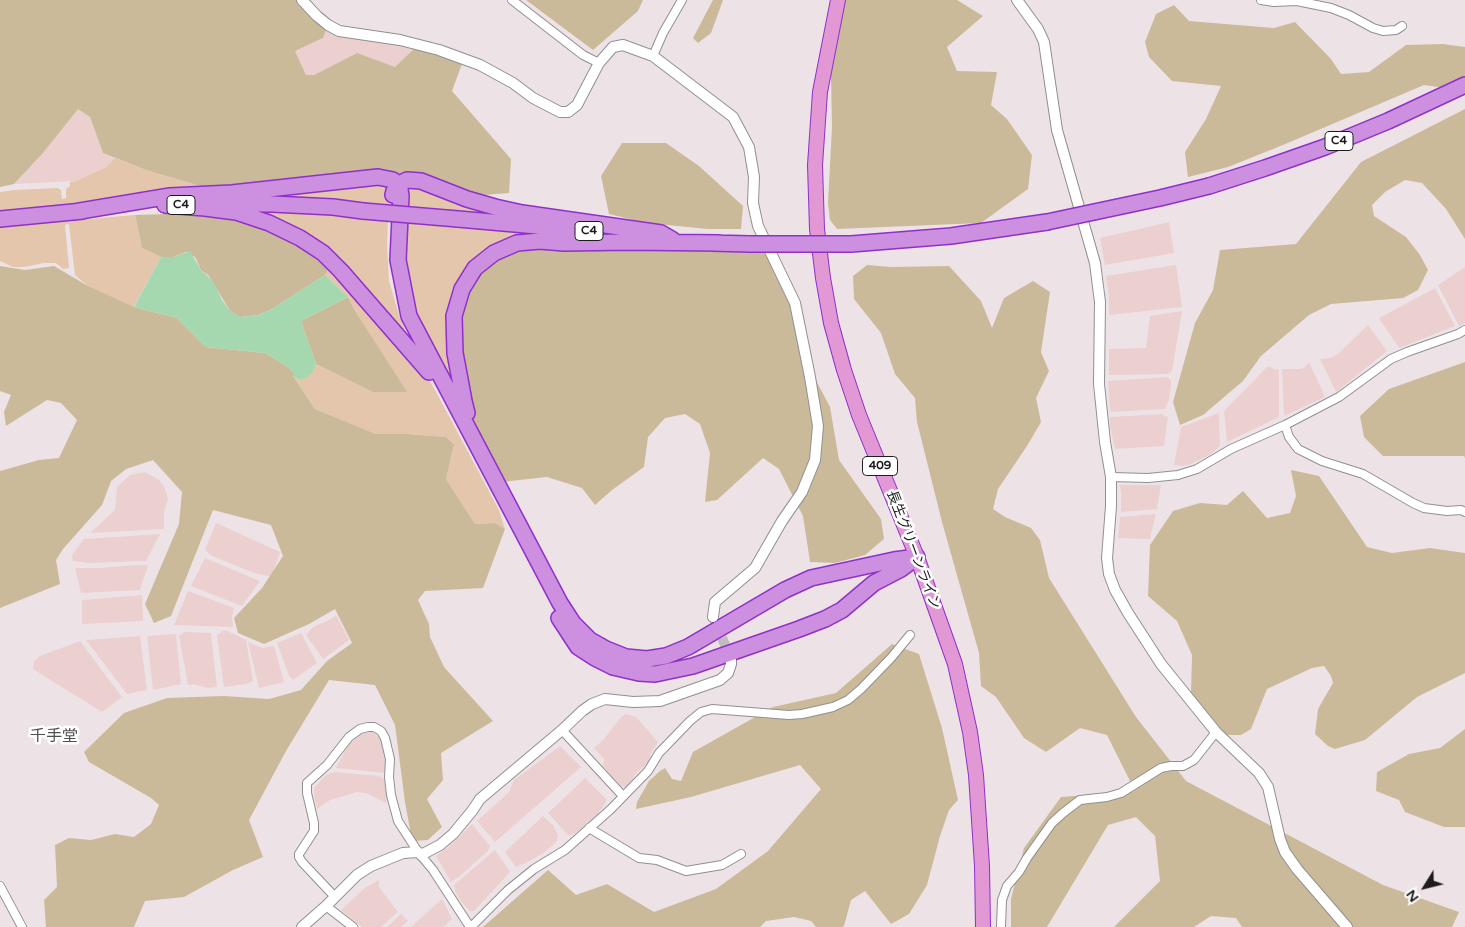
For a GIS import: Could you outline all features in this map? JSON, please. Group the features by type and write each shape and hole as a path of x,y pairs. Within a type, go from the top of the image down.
{"highway":[{"name":"長生グリーンライン","path":"838,0 820,92 815,165 817,229 823,278 831,323 859,415 918,557 955,664 970,732 977,793 982,866 983,927"},
{"name":"C4","path":"0,219 165,205 272,204 333,207 720,243 851,244 951,236 1047,222 1122,207 1209,186 1324,147 1388,121 1465,84"},
{"path":"74,212 170,196 232,193 378,177 393,180 400,189 401,196 398,260 409,316 560,603 572,623 590,640 606,649 626,657 647,659 666,656 688,647 785,590 811,578 894,560 918,557"},
{"path":"673,240 661,232 522,213 495,207 467,199 421,181 407,180 401,183 394,191 392,204 392,263 400,315 524,556 560,621 578,647 613,667 639,673 655,674 693,666 825,619 842,610 874,583 901,569 918,557"},
{"path":"165,205 236,212 269,223 300,238 323,253 341,271 429,372"},
{"path":"476,443 464,401 455,353 454,316 462,289 475,268 494,253 517,243 720,243"}],"street":[{"path":"302,0 328,25 339,30 400,40 439,50 480,65 513,83 533,98 560,112 568,112 576,105 599,63 613,47 623,45 653,56 733,117 750,147 754,177 753,203 758,226 795,303 818,426 815,460 802,492 782,521 755,568 715,602 712,616"},
{"path":"512,0 583,55 599,63"},
{"path":"653,56 682,0"},
{"path":"1017,0 1038,29 1044,42 1058,130 1095,263 1100,302 1099,384 1111,477 1112,506 1107,558 1109,574 1115,590 1128,613 1161,664 1216,732 1264,780 1268,787 1280,840 1285,852 1297,869 1347,927"},
{"path":"1261,0 1274,2 1297,1 1331,8 1383,31 1396,30 1402,26"},
{"path":"1111,477 1148,478 1178,475 1196,469 1231,448 1285,425 1339,397 1391,359 1465,330"},
{"path":"1285,425 1289,436 1298,449 1322,461 1363,474 1424,508 1465,512"},
{"path":"335,897 299,857 314,831 307,793 308,783 327,765 349,737 360,729 374,727 381,731 385,738 390,759 393,808 398,821 471,927 508,890 534,869 565,850 589,828 648,771 659,753 701,712 712,709 789,715 833,707 848,700 861,689 910,635"},
{"path":"302,927 357,875 372,866 403,853 420,853 440,845 459,826 480,799 562,730 582,710 605,699 633,702 660,701 720,680 728,673 731,660"},
{"path":"562,730 623,796"},
{"path":"1001,927 1002,900 1008,886 1020,872 1027,858 1052,824 1063,813 1080,800 1107,797 1121,793 1161,768 1183,766 1189,763 1194,760 1216,732"},
{"path":"589,828 639,858 657,860 686,871 722,865 740,854"},
{"path":"0,886 22,927"},
{"path":"326,906 353,927"}],"shaded area":[{"path":"0,0 298,0 327,28 323,38 295,51 306,75 314,75 357,53 395,67 416,47 463,61 452,91 511,159 509,193 471,196 405,175 381,174 214,190 146,170 103,153 90,117 78,109 43,153 14,184 0,187"},
{"path":"526,0 643,0 638,11 593,50"},
{"path":"713,0 723,0 711,33 698,43 693,38"},
{"path":"844,0 957,0 983,16 947,47 957,71 997,72 991,105 1007,119 1032,155 1028,189 981,223 837,229 830,220 828,203 832,127 831,74"},
{"path":"1174,5 1189,21 1274,28 1295,22 1331,59 1341,74 1369,72 1406,45 1443,44 1465,47 1465,91 1424,85 1228,167 1188,177 1185,152 1206,119 1221,86 1172,81 1149,57 1145,42 1156,14"},
{"path":"327,28 416,47 395,68 357,53 314,75 306,75 295,51 323,38"},
{"path":"78,108 90,117 103,153 115,158 106,167 76,181 14,184 43,153"},
{"path":"1465,109 1465,239 1446,209 1422,183 1405,180 1385,192 1372,205 1374,216 1406,237 1420,255 1428,270 1418,290 1403,298 1331,304 1309,315 1261,356 1243,381 1203,415 1180,425 1173,402 1195,323 1213,290 1220,250 1296,244 1361,162"},
{"path":"622,143 666,143 699,166 743,206 741,229 708,229 646,223 609,214 601,176"},
{"path":"115,158 146,170 214,190 0,214 0,192 58,188 61,190 62,199 66,198 66,189 70,186 70,182 106,167"},
{"path":"383,183 387,186 390,193 389,207 235,196"},
{"path":"412,187 534,218 404,209 407,190"},
{"path":"236,209 314,212 388,218 389,281 409,340 353,278"},
{"path":"200,213 222,216 272,229 330,266 325,275 272,309 258,315 240,317 230,311 209,276 201,270 195,257 186,252 173,257 161,257 142,248 135,215"},
{"path":"135,215 142,248 161,257 133,308 88,286 75,275 69,224 65,225 69,268 63,269 56,263 13,267 0,261 0,225 27,221 78,220"},
{"path":"403,219 565,237 461,405 425,341 405,284"},
{"path":"1169,222 1174,253 1105,265 1100,238"},
{"path":"529,246 767,252 790,300 802,354 830,407 839,460 881,519 884,539 865,555 835,563 810,562 803,516 779,469 763,458 717,500 705,502 710,453 700,424 685,414 665,418 648,437 644,467 595,505 582,488 547,477 501,482 483,448 472,416 458,322 467,288 490,260"},
{"path":"190,251 201,270 213,281 222,300 230,311 240,317 258,315 272,309 325,275 348,297 301,321 316,364 310,375 302,380 296,378 293,376 293,372 285,365 265,353 206,347 177,318 134,307 161,257 173,257"},
{"path":"867,265 891,267 949,266 981,301 992,328 1004,298 1033,281 1050,292 1041,352 1049,371 1036,398 1041,422 998,489 993,509 1005,517 1031,528 1040,540 1049,578 1136,717 1186,781 1383,885 1459,912 1452,927 1242,927 1236,918 1211,916 1194,927 1114,927 1160,881 1155,836 1136,817 1108,825 1047,927 1011,927 1011,899 1024,848 1061,797 1135,791 1107,735 1080,728 1046,752 1024,738 996,697 981,686 979,653 942,522 917,422 915,398 895,374 881,333 854,299 853,276"},
{"path":"1176,265 1182,307 1109,315 1106,276"},
{"path":"0,266 25,270 54,266 88,286 134,307 177,318 206,347 265,353 293,372 293,376 315,409 376,434 446,437 454,445 446,479 475,524 495,523 505,529 483,588 425,591 418,600 429,624 430,637 444,667 493,721 441,753 443,780 427,799 442,827 428,840 414,841 411,835 395,725 375,685 329,680 286,751 249,820 263,857 233,870 184,897 145,901 134,927 46,927 44,900 57,887 55,845 69,838 91,840 115,834 134,837 151,824 159,805 151,798 89,762 84,752 124,713 167,698 224,696 269,699 301,690 327,661 352,643 335,609 309,624 264,644 238,633 234,618 262,588 283,556 271,525 213,510 171,616 154,623 145,604 179,524 182,492 153,460 126,469 111,481 102,505 63,549 56,560 60,584 0,608 0,471 39,460 59,458 77,420 61,403 47,400 6,426 4,412 11,395 0,391"},
{"path":"330,266 422,369 499,510 505,529 495,523 475,524 446,479 454,446 446,437 376,434 315,409 293,376 302,380 313,372 316,364 373,392 355,311 348,297 325,275"},
{"path":"1465,267 1465,323 1459,326 1438,285"},
{"path":"1435,288 1455,326 1399,348 1379,318"},
{"path":"348,297 407,392 373,392 316,364 301,321"},
{"path":"1182,311 1172,371 1168,374 1109,375 1109,349 1146,348 1150,316"},
{"path":"1368,325 1387,351 1336,392 1320,359 1330,358 1338,354"},
{"path":"1309,362 1325,397 1284,416 1282,369 1300,369"},
{"path":"1465,362 1465,458 1464,456 1383,456 1364,437 1360,416 1389,389"},
{"path":"1268,366 1279,370 1279,417 1227,442 1224,411"},
{"path":"1168,377 1171,381 1171,387 1165,409 1110,412 1108,381"},
{"path":"1219,413 1220,446 1211,454 1191,464 1183,466 1174,465 1181,427"},
{"path":"1163,414 1165,417 1168,416 1164,446 1115,449 1110,417"},
{"path":"1291,470 1319,476 1367,547 1392,553 1430,548 1465,553 1465,673 1417,697 1365,740 1335,749 1328,746 1315,734 1318,709 1333,683 1331,676 1324,666 1312,668 1267,689 1251,729 1241,735 1214,733 1197,716 1191,693 1192,655 1177,621 1148,596 1150,545 1173,511 1200,503 1227,505 1243,491 1267,518 1290,513 1296,496"},
{"path":"145,472 159,480 164,486 168,499 164,512 164,529 90,533 115,510 117,487 130,475"},
{"path":"1119,485 1161,485 1157,509 1121,512 1121,491"},
{"path":"1156,514 1150,539 1118,538 1120,517"},
{"path":"216,523 280,552 272,577 254,573 212,556 205,550"},
{"path":"160,534 146,561 89,563 73,561 72,555 84,539"},
{"path":"205,558 260,581 242,606 191,586"},
{"path":"148,565 140,590 81,593 75,568"},
{"path":"188,591 234,608 232,616 233,627 174,625"},
{"path":"142,595 143,621 82,624 82,600"},
{"path":"336,615 349,640 323,659 306,635 313,627"},
{"path":"225,630 246,640 253,681 246,684 224,687 217,635"},
{"path":"184,632 211,633 217,687 207,688 194,684 188,685 179,636"},
{"path":"301,633 317,663 293,680 289,676 277,643"},
{"path":"176,634 181,684 153,690 147,636"},
{"path":"140,636 147,690 127,694 86,640"},
{"path":"80,641 122,697 102,712 33,669 34,661 40,656"},
{"path":"248,642 263,648 274,646 284,682 259,688"},
{"path":"892,644 919,654 942,728 958,800 949,810 927,885 909,914 891,924 865,891 851,900 844,926 842,927 816,927 811,921 794,917 766,921 760,927 483,927 548,870 576,895 607,884 654,912 716,889 768,851 821,789 800,765 691,797 636,809 637,802 649,781 665,768 672,779 681,781 693,752 773,707 836,693"},
{"path":"626,714 636,717 658,742 651,753 648,763 636,773 628,787 621,786 603,766 604,759 594,748 604,739 621,717"},
{"path":"1465,729 1465,827 1444,827 1405,812 1399,800 1376,791 1377,772 1409,754 1440,748"},
{"path":"372,732 380,738 387,753 385,773 336,768 349,744 363,733"},
{"path":"560,746 581,767 495,842 477,821 509,792 514,780"},
{"path":"334,772 383,778 386,782 386,803 366,793 357,792 330,800 317,809 314,788 326,775"},
{"path":"585,778 606,799 606,802 597,815 569,836 548,813"},
{"path":"543,816 553,825 558,835 557,841 545,852 516,867 505,852"},
{"path":"472,824 490,846 488,851 451,882 436,856 449,847"},
{"path":"495,850 510,872 474,911 470,911 460,900 454,885"},
{"path":"379,880 379,887 398,912 381,927 362,927 341,910 366,887"},
{"path":"442,899 452,919 443,927 411,927"},
{"path":"401,914 408,921 401,927 387,927"}],"tunnel":[{"path":"716,624 731,659"}],"district":[{"name":"千手堂","path":"54,737"}]}
